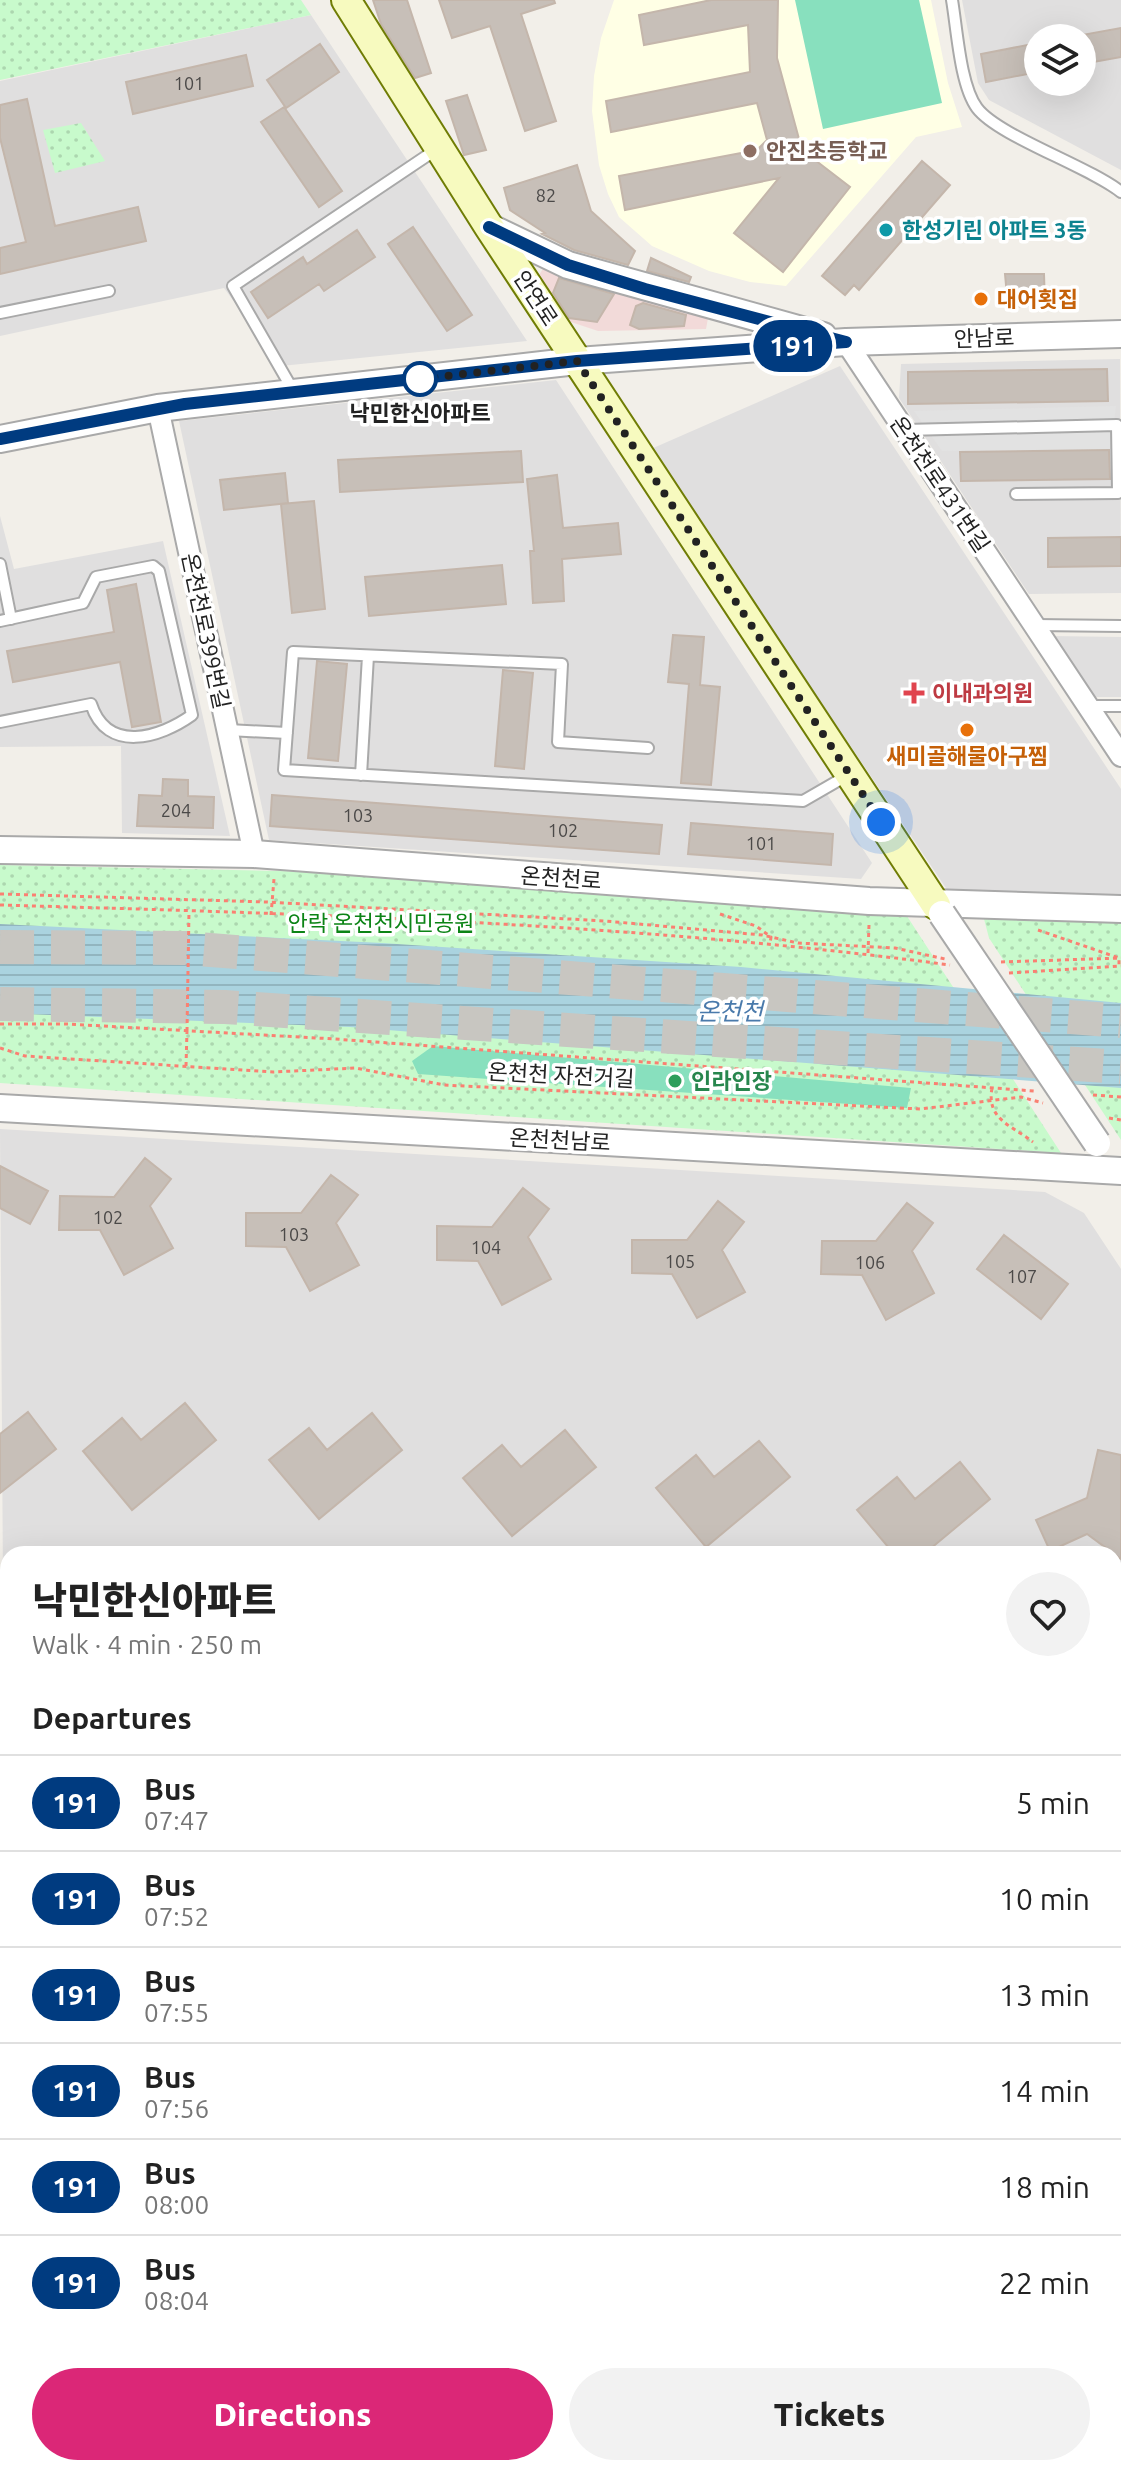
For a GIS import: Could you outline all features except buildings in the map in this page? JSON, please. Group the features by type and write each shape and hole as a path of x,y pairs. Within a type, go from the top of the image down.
{"main road":[{"name":"안연로","path":"346,0 489,227 939,909"}],"street":[{"name":"안남로","path":"489,227 568,265 645,289 846,342"},
{"name":"안남로","path":"0,439 158,408 577,361 846,342 1121,334"},
{"name":"온천천로431번길","path":"846,342 1121,756"},
{"name":"온천천로399번길","path":"158,408 228,730 265,855"},
{"name":"온천천로","path":"0,850 265,855 939,909 1121,909"},
{"path":"939,909 1119,1174"},
{"name":"온천천남로","path":"0,1108 1119,1174"}],"lane":[{"path":"952,0 966,77 977,108 1004,127 1121,192"},
{"path":"294,392 233,286 439,148"},
{"path":"0,313 109,291"},
{"path":"905,430 1117,425 1118,493 1016,494"},
{"path":"0,564 6,620 83,603 96,577 153,566 159,571 192,715 170,731 135,740 101,723 91,704 0,722"},
{"path":"1034,625 1121,626"},
{"path":"648,748 558,742 562,664 293,652 284,770 803,801 850,774"},
{"path":"361,775 368,656"},
{"path":"1088,706 1121,706"},
{"path":"228,730 287,733"}],"path":[{"path":"265,855 271,915"},
{"path":"0,894 272,902 605,921 771,937 798,943 869,947 957,959"},
{"path":"186,1066 190,899"},
{"path":"0,905 271,915 770,945 956,966"},
{"path":"1017,907 1036,929 1120,958"},
{"path":"770,945 771,937"},
{"path":"868,955 869,947"},
{"path":"1000,962 1120,958"},
{"path":"1001,972 1120,966 1120,958"},
{"path":"0,1024 187,1031 1035,1091"},
{"name":"온천천 자전거길","path":"0,1048 25,1056 273,1072 356,1068 444,1085 920,1109 1021,1097 1049,1104"},
{"path":"992,1088 990,1101 994,1112 1010,1129 1031,1139 1039,1148"},
{"path":"1092,1095 1121,1097"},
{"path":"1107,1117 1121,1120"}],"shaded area":[{"name":"안진초등학교","path":"614,0 931,0 948,83 962,127 916,137 786,286 750,282 709,271 652,246 619,217 608,194 599,165 592,111 601,38"},
{"path":"962,0 1121,0 1121,170 989,100 978,83"},
{"path":"311,15 527,341 281,366 224,288 0,336 0,81"},
{"path":"546,264 708,318 706,329 598,331 568,321 539,275"},
{"path":"1120,359 1121,593 1029,594 899,398 901,364"},
{"path":"840,366 1121,789 1121,895 950,894 651,449"},
{"path":"556,380 872,863 861,879 269,840 179,421"},
{"path":"1116,406 1110,450 942,451 914,411"},
{"path":"0,516 14,569 163,541 230,836 122,833 121,746 0,747"},
{"path":"1051,636 1121,637 1121,697 1093,697"},
{"path":"0,1129 1045,1192 1084,1213 1121,1269 1121,1546 3,1546"}],"green space":[{"path":"0,0 301,0 311,15 0,80"},
{"path":"795,0 919,0 942,103 823,129"},
{"path":"81,123 105,161 55,173 43,130"},
{"name":"안락 온천천시민공원","path":"0,865 365,873 903,910 1061,1153 0,1083"},
{"path":"992,915 1121,920 1121,1140 989,938 984,919"},
{"name":"인라인장","path":"433,1046 911,1088 907,1108 418,1074 412,1061"}],"water":[{"name":"온천천","path":"0,924 382,943 741,967 1121,1003 1121,1088 350,1027 0,1013"}],"tunnel":[{"path":"0,947 185,948 1121,1021"},
{"path":"0,1004 225,1007 1121,1067"}],"bus line":[{"name":"191","path":"0,439 185,404 577,361 846,342 645,289 568,265 489,227"}],"place":[{"name":"안진초등학교","path":"750,151"},
{"name":"한성기린 아파트 3동","path":"886,230"},
{"name":"대어횟집","path":"981,299"},
{"name":"낙민한신아파트","path":"420,379"},
{"name":"이내과의원","path":"914,693"},
{"name":"새미골해물아구찜","path":"967,730"},
{"name":"인라인장","path":"675,1081"}],"route":[{"path":"420,379 577,361 881,822"}]}
